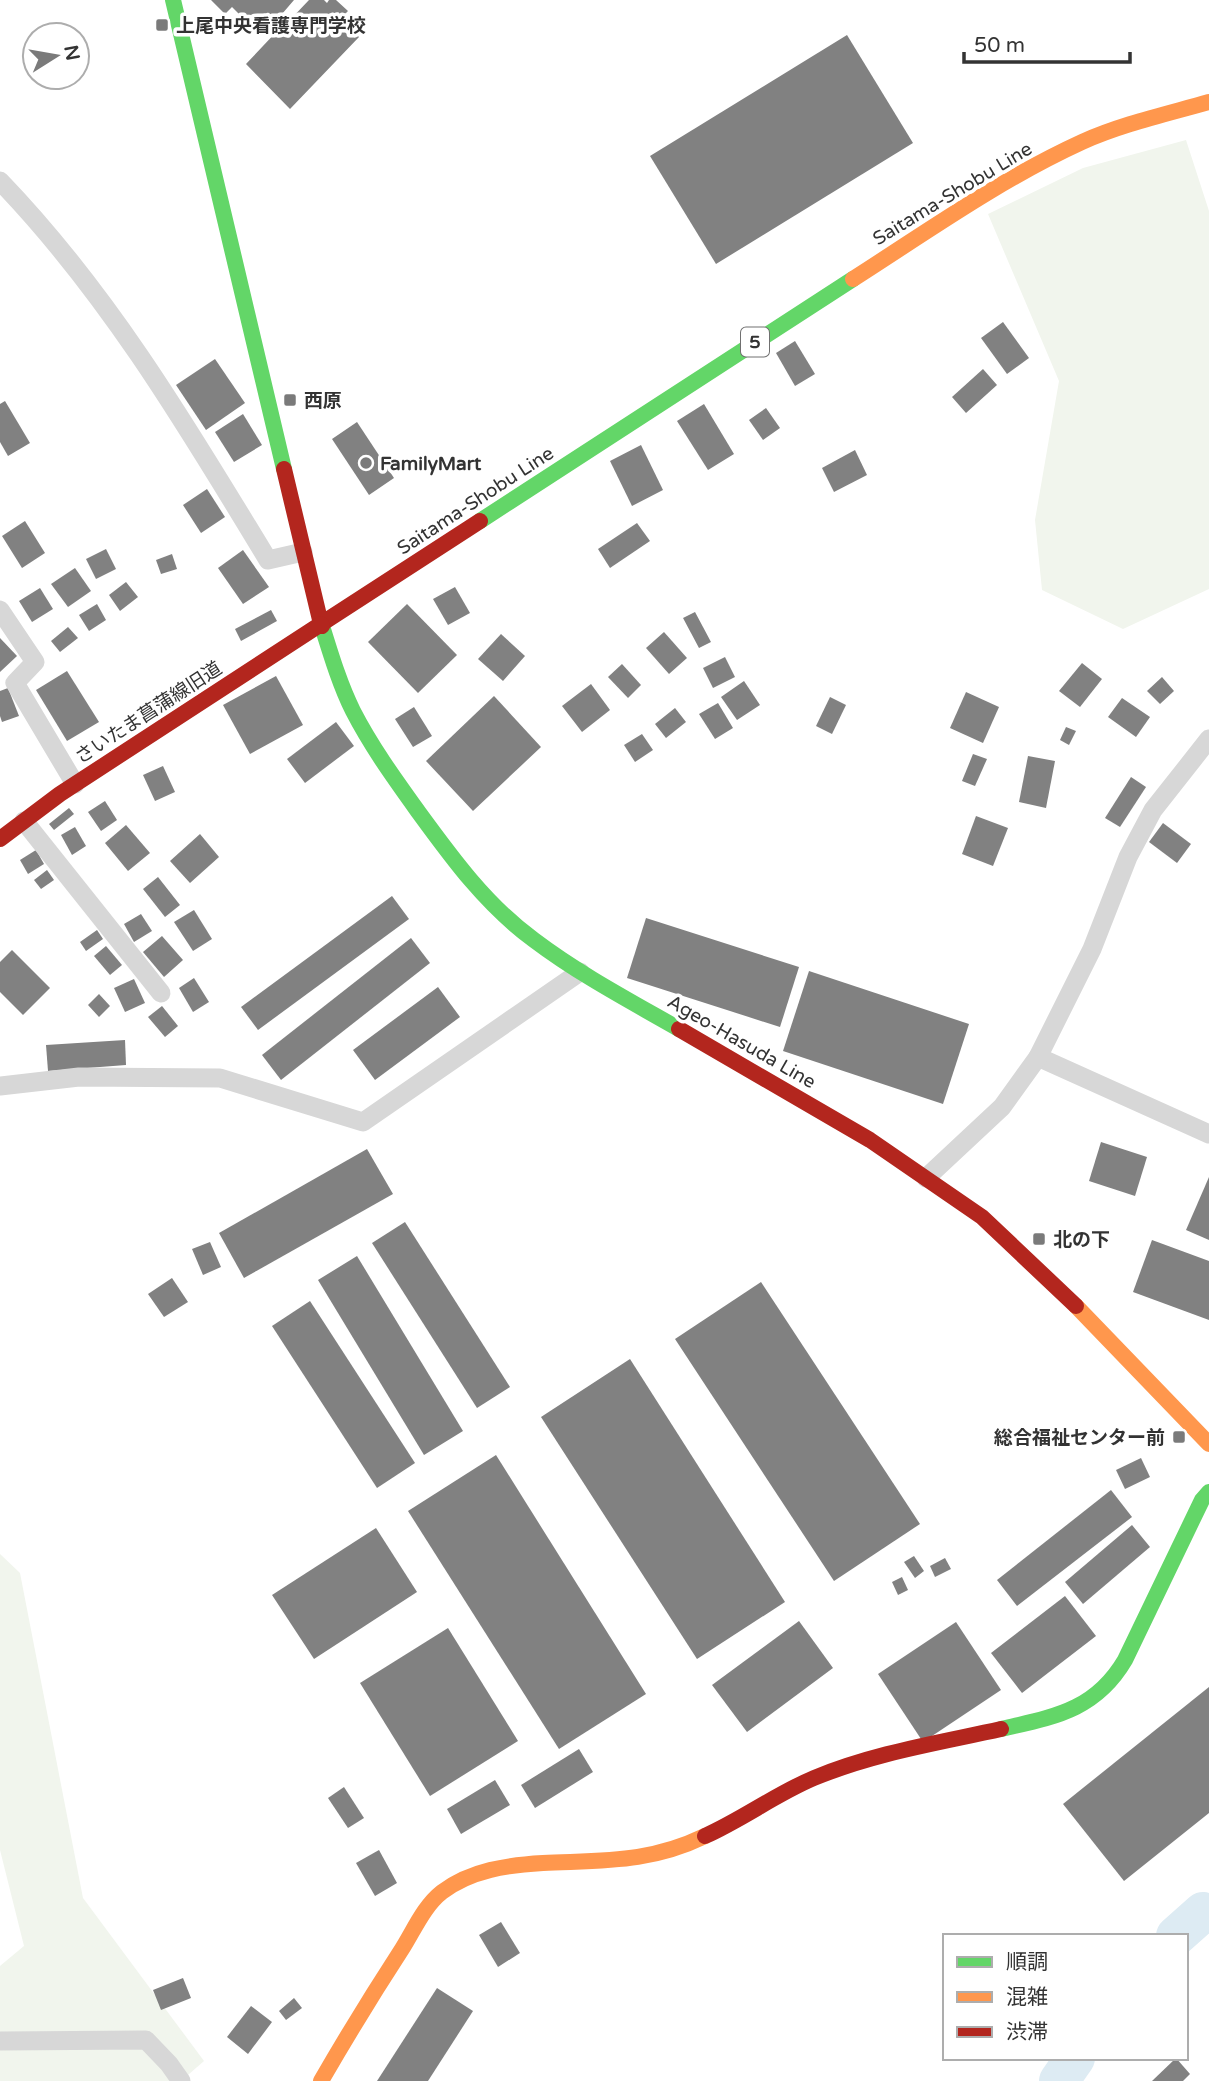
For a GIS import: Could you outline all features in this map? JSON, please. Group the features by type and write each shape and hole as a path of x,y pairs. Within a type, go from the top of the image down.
{"main road":[{"path":"173,0 321,624"},
{"name":"Saitama-Shobu Line","path":"321,624 1003,182 1084,141 1209,102"},
{"name":"さいたま菖蒲線旧道","path":"0,839 75,784 321,624"},
{"name":"Ageo-Hasuda Line","path":"321,624 353,711 419,816 490,904 533,940 580,972 870,1140 982,1217 1084,1314 1209,1444"},
{"path":"321,2081 375,1990 429,1907 442,1892 462,1880 509,1867 645,1857 672,1850 695,1841 822,1775 857,1762 1060,1714 1098,1694 1114,1680 1125,1660 1202,1500 1209,1492"}],"street":[{"path":"0,181 106,308 163,391 268,560 303,552"},
{"path":"0,610 35,662 15,682 75,784"},
{"path":"926,1178 1002,1107 1038,1057 1092,949 1128,857 1153,810 1209,739"},
{"path":"24,821 161,993"},
{"path":"0,1086 79,1077 220,1078 363,1122 580,972"},
{"path":"1038,1057 1209,1135"},
{"path":"0,2041 146,2040 181,2081"}],"shaded area":[{"path":"1186,140 1209,211 1209,589 1123,629 1042,590 1035,520 1059,381 988,214 1083,168"},
{"path":"0,1554 20,1573 83,1898 204,2061 181,2081 0,2081 0,1966 24,1946 0,1850"}],"building":[{"path":"211,0 294,0 282,14 288,22 309,0 324,0 327,3 329,0 336,0 348,11 341,18 359,37 290,109 246,64 280,28 273,19 258,33 232,7 225,14"},
{"path":"847,35 913,143 716,264 650,156"},
{"path":"1003,322 1029,358 1007,374 981,338"},
{"path":"795,341 815,374 795,386 776,353"},
{"path":"215,359 245,403 206,430 176,385"},
{"path":"983,369 997,385 966,413 952,397"},
{"path":"5,401 30,443 8,456 0,442 0,404"},
{"path":"704,404 734,454 708,470 677,421"},
{"path":"766,408 780,428 763,440 749,420"},
{"path":"243,414 262,445 234,462 215,432"},
{"path":"357,422 394,478 369,495 332,439"},
{"path":"641,445 663,490 632,506 610,461"},
{"path":"855,450 867,475 834,492 822,468"},
{"path":"207,489 225,517 201,533 183,505"},
{"path":"25,521 45,553 22,568 2,536"},
{"path":"637,523 650,541 610,568 598,549"},
{"path":"106,549 116,569 96,579 86,559"},
{"path":"243,550 269,587 243,604 218,568"},
{"path":"172,554 177,569 161,574 156,560"},
{"path":"75,568 91,591 68,607 51,584"},
{"path":"126,582 138,597 120,611 109,595"},
{"path":"455,587 470,613 448,625 433,599"},
{"path":"40,588 53,609 32,622 19,601"},
{"path":"97,604 106,620 89,631 79,615"},
{"path":"407,604 457,655 418,693 368,642"},
{"path":"271,610 277,621 241,641 235,629"},
{"path":"695,612 711,642 699,648 683,618"},
{"path":"68,627 78,638 60,652 51,641"},
{"path":"664,632 687,658 669,674 646,648"},
{"path":"501,634 525,656 503,681 478,659"},
{"path":"0,638 17,656 0,672"},
{"path":"725,657 735,677 713,688 703,668"},
{"path":"1082,663 1102,679 1080,707 1059,691"},
{"path":"622,664 641,685 628,698 608,677"},
{"path":"67,671 99,722 67,741 36,690"},
{"path":"276,676 303,725 250,754 223,705"},
{"path":"1162,677 1174,691 1160,704 1147,691"},
{"path":"744,681 760,705 737,720 721,697"},
{"path":"591,684 610,710 582,732 562,706"},
{"path":"8,688 19,716 2,722 0,691"},
{"path":"966,692 999,707 983,743 950,728"},
{"path":"494,696 541,747 473,811 426,761"},
{"path":"830,697 846,705 832,734 816,726"},
{"path":"1122,698 1150,717 1136,737 1108,717"},
{"path":"718,703 733,728 715,739 699,714"},
{"path":"414,707 432,736 413,747 395,719"},
{"path":"675,708 686,722 666,738 655,724"},
{"path":"336,722 354,746 305,783 287,759"},
{"path":"1066,727 1076,731 1069,745 1060,740"},
{"path":"642,734 653,750 635,762 624,745"},
{"path":"973,754 987,759 975,786 962,781"},
{"path":"1028,756 1055,761 1046,808 1019,802"},
{"path":"163,766 175,792 155,801 143,775"},
{"path":"1131,777 1146,787 1120,827 1105,818"},
{"path":"105,801 117,820 101,831 88,812"},
{"path":"69,808 74,814 54,830 49,824"},
{"path":"976,816 1008,828 993,866 962,854"},
{"path":"1163,823 1191,844 1177,863 1149,842"},
{"path":"126,825 150,853 128,871 105,843"},
{"path":"75,827 86,846 72,855 61,835"},
{"path":"200,834 219,857 190,883 170,861"},
{"path":"36,850 44,864 28,874 20,860"},
{"path":"47,870 54,880 41,889 34,880"},
{"path":"158,877 180,905 165,917 143,889"},
{"path":"392,896 409,919 258,1030 241,1007"},
{"path":"194,910 212,939 193,951 174,922"},
{"path":"141,914 152,931 134,942 124,924"},
{"path":"646,918 799,967 780,1027 627,978"},
{"path":"97,930 103,939 86,951 80,942"},
{"path":"162,936 183,960 164,977 143,952"},
{"path":"411,938 430,963 281,1080 262,1055"},
{"path":"106,946 122,965 110,975 94,956"},
{"path":"12,950 50,988 23,1015 0,992 0,962"},
{"path":"809,971 969,1024 943,1104 783,1051"},
{"path":"194,978 209,1002 193,1012 179,988"},
{"path":"134,979 145,1003 125,1012 114,988"},
{"path":"438,987 460,1017 375,1080 353,1050"},
{"path":"99,994 110,1006 99,1017 88,1005"},
{"path":"162,1006 178,1026 165,1037 148,1017"},
{"path":"125,1040 126,1065 48,1071 46,1045"},
{"path":"1101,1142 1147,1157 1135,1196 1089,1181"},
{"path":"367,1149 393,1194 244,1278 219,1233"},
{"path":"1209,1177 1209,1240 1186,1230"},
{"path":"405,1222 510,1387 477,1408 372,1243"},
{"path":"1152,1240 1209,1261 1209,1320 1133,1292"},
{"path":"210,1242 221,1267 203,1275 192,1249"},
{"path":"357,1256 463,1431 424,1455 318,1280"},
{"path":"172,1278 188,1302 164,1317 148,1294"},
{"path":"761,1282 920,1524 834,1581 675,1339"},
{"path":"310,1301 415,1463 377,1488 272,1326"},
{"path":"630,1359 785,1602 697,1659 541,1417"},
{"path":"496,1455 646,1694 559,1749 408,1511"},
{"path":"1141,1458 1150,1477 1125,1489 1116,1470"},
{"path":"1111,1490 1132,1517 1017,1606 997,1580"},
{"path":"1132,1525 1150,1547 1083,1604 1065,1582"},
{"path":"376,1528 417,1592 314,1659 272,1595"},
{"path":"914,1556 924,1571 915,1578 904,1562"},
{"path":"945,1558 951,1569 935,1577 930,1566"},
{"path":"902,1577 908,1590 898,1595 892,1582"},
{"path":"1065,1596 1096,1636 1022,1693 991,1653"},
{"path":"799,1621 833,1668 747,1732 712,1685"},
{"path":"956,1622 1001,1690 923,1742 878,1674"},
{"path":"448,1628 518,1741 430,1796 360,1683"},
{"path":"1209,1687 1209,1813 1124,1881 1063,1804"},
{"path":"579,1749 593,1772 535,1808 521,1785"},
{"path":"495,1780 510,1805 461,1834 447,1809"},
{"path":"344,1787 364,1818 348,1828 328,1798"},
{"path":"379,1850 397,1883 375,1896 356,1863"},
{"path":"501,1922 520,1953 498,1967 479,1935"},
{"path":"183,1978 191,1998 161,2010 153,1990"},
{"path":"437,1988 473,2011 428,2081 377,2081"},
{"path":"294,1998 302,2008 286,2020 279,2011"},
{"path":"251,2006 272,2022 248,2054 227,2037"},
{"path":"1174,2060 1178,2060 1190,2074 1183,2081 1152,2081"}],"waterway":[{"path":"1203,1912 1209,1906"},
{"path":"1178,1934 1203,1912"},
{"path":"1059,2081 1074,2060"}],"traffic: fast":[{"path":"173,0 284,469"},
{"path":"480,521 853,279"},
{"path":"322,626 344,691 367,737 443,846 485,896 500,912 551,952 605,987 679,1029"},
{"path":"1001,1729 1071,1709 1100,1691 1113,1677 1125,1660 1202,1500 1209,1492"}],"traffic: slow":[{"path":"853,279 965,206 1082,142 1113,130 1209,102"},
{"path":"1076,1306 1209,1444"},
{"path":"321,2081 425,1911 442,1892 465,1878 503,1867 645,1856 705,1836"}],"traffic: jam":[{"path":"284,469 321,624 480,521"},
{"path":"0,839 60,794 321,624 322,626"},
{"path":"679,1029 870,1140 982,1217 1076,1306"},
{"path":"705,1836 800,1784 837,1769 906,1749 1001,1729"}],"place":[{"name":"上尾中央看護専門学校","path":"162,25"},
{"name":"西原","path":"290,400"},
{"name":"FamilyMart","path":"366,463"},
{"name":"北の下","path":"1039,1239"},
{"name":"総合福祉センター前","path":"1179,1437"}]}
